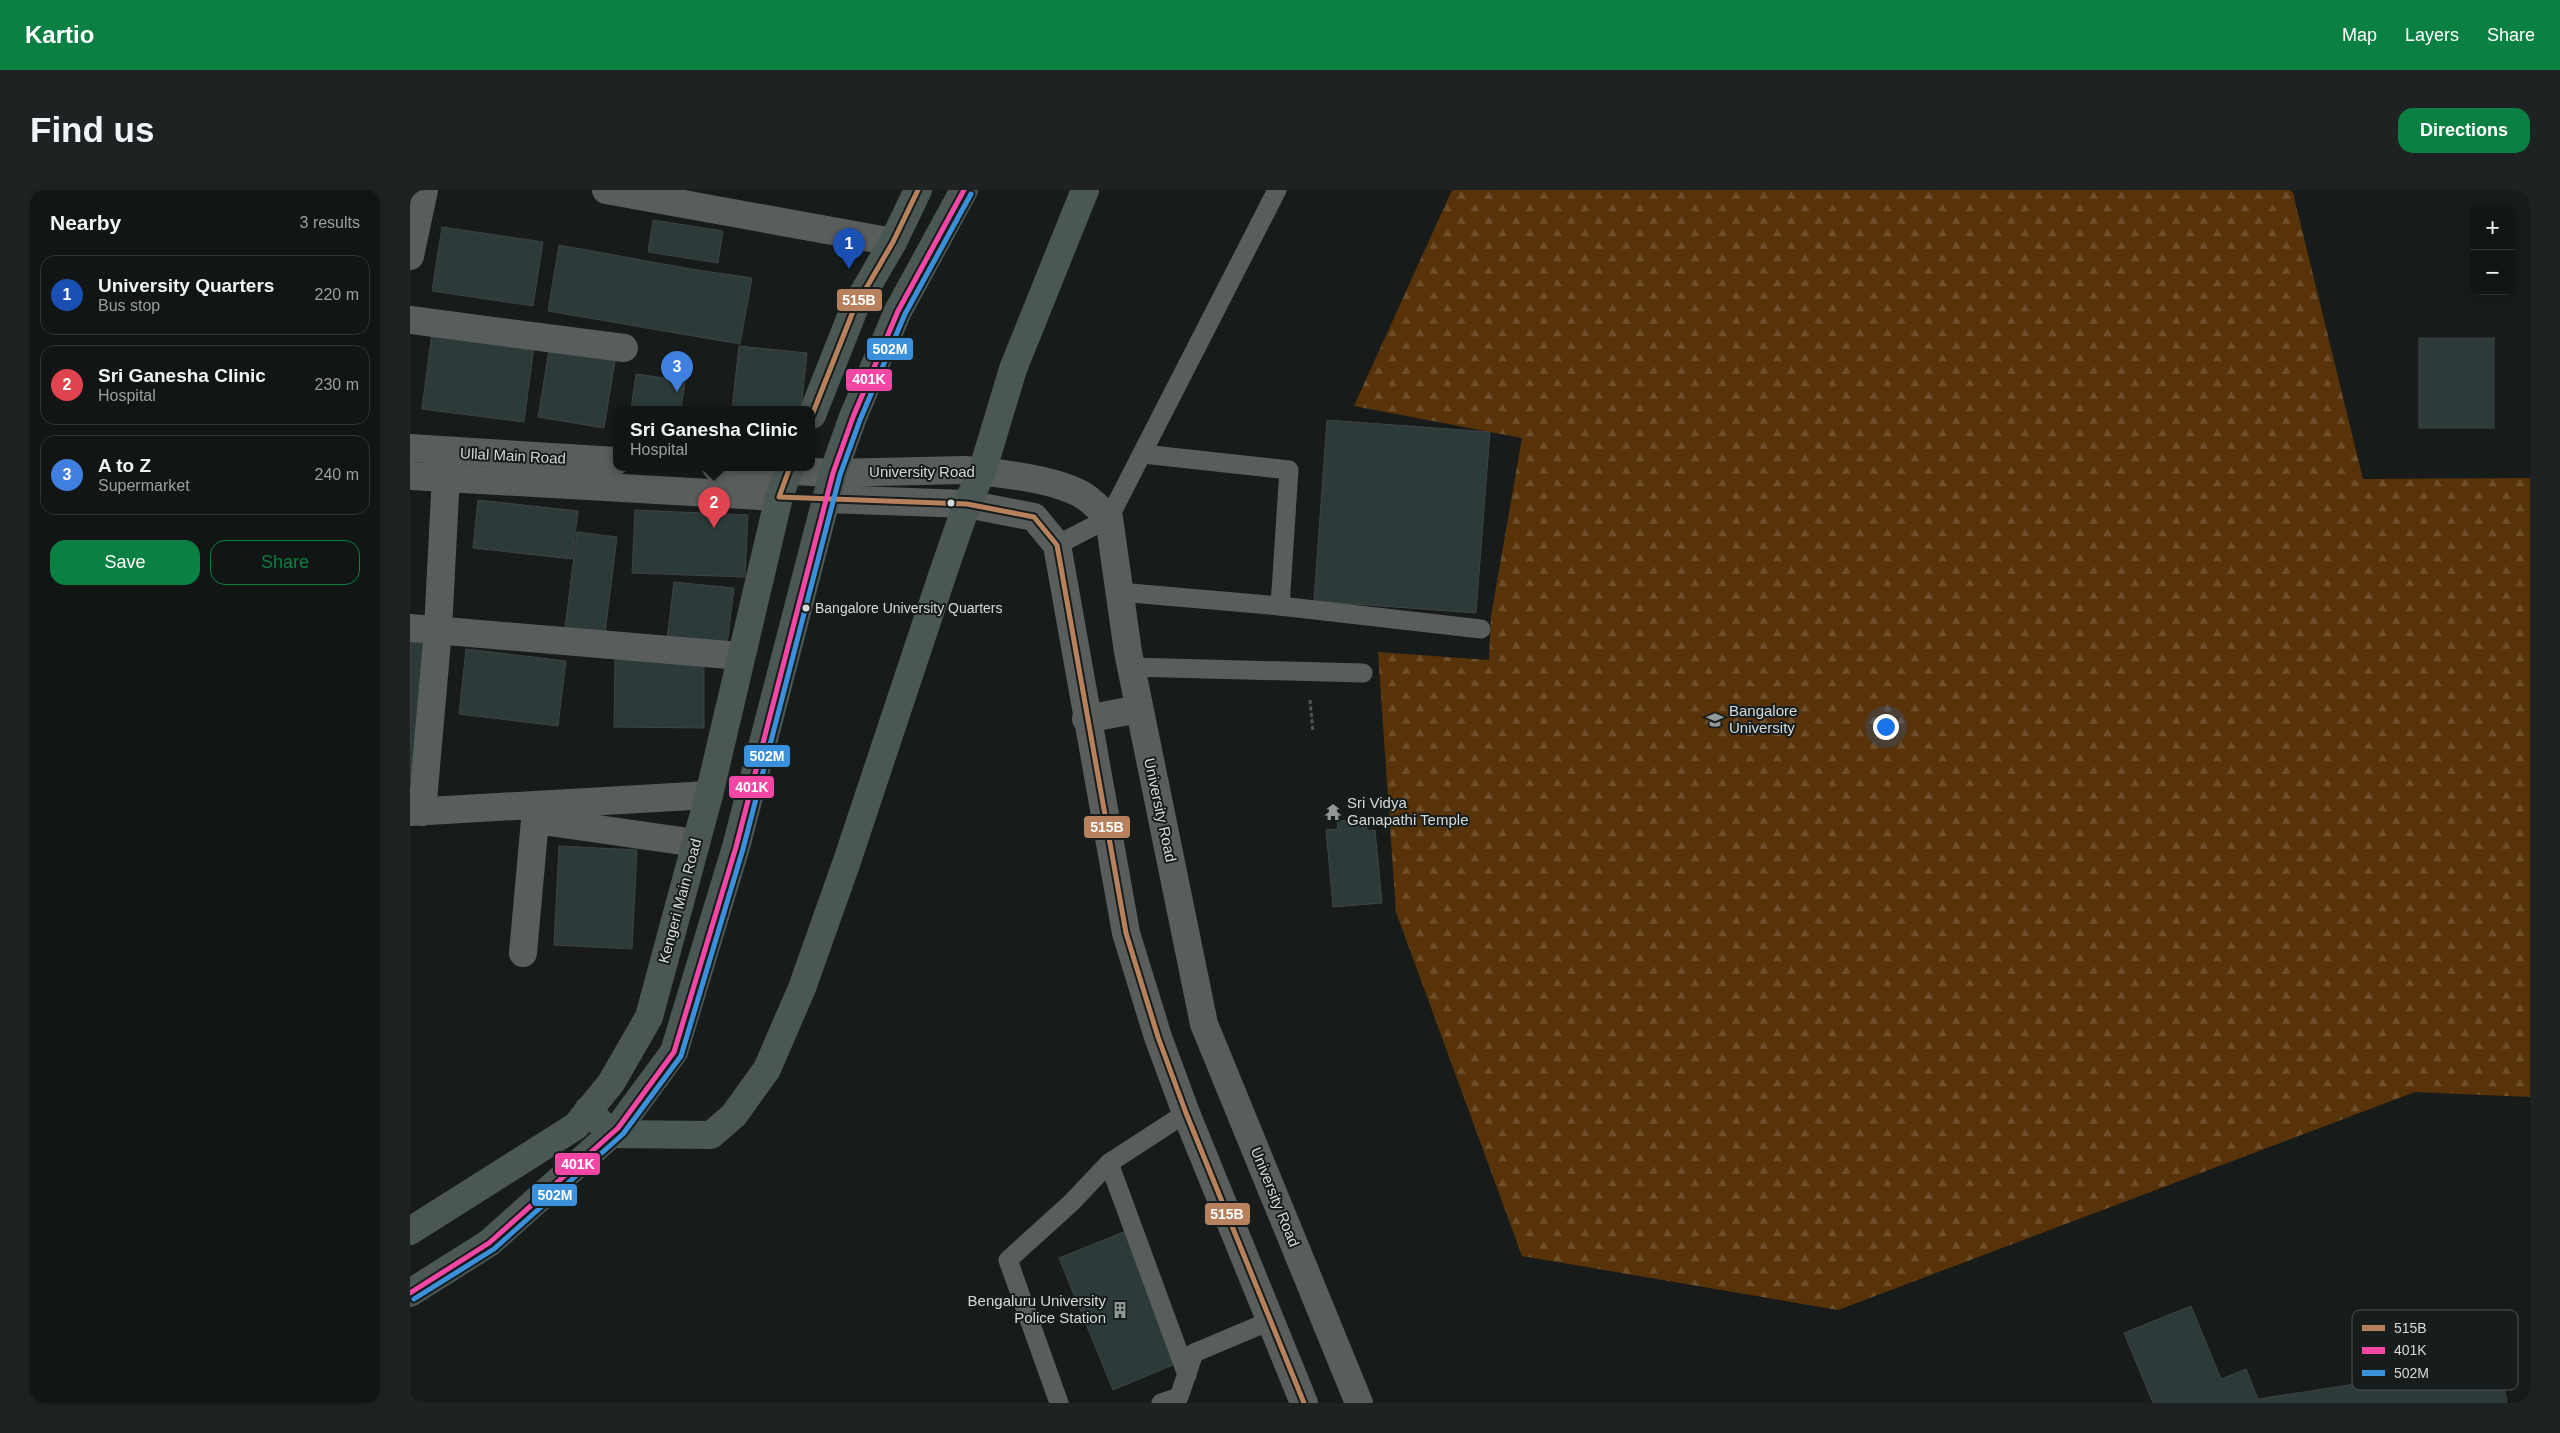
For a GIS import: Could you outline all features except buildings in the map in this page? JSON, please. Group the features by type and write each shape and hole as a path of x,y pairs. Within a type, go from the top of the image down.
{"main road":[{"path":"410,256 424,190"},
{"path":"606,190 893,242"},
{"path":"815,406 854,309 893,242 918,190"},
{"path":"410,1293 489,1244 618,1128 674,1052 736,847 833,473 853,417 898,311 964,190"},
{"path":"588,1110 611,1134 711,1135 734,1115 767,1068 802,988 846,864 967,504 982,472 1013,369 1085,190"},
{"path":"410,320 624,348"},
{"name":"Ullal Main Road","path":"410,448 446,465 613,461"},
{"path":"446,465 438,630 416,812 709,795"},
{"path":"410,476 446,465 779,498"},
{"name":"University Road","path":"815,471 833,473 965,470 982,472 1048,483 1080,494 1109,518 1131,667 1204,1024 1359,1403"},
{"name":"Kengeri Main Road","path":"410,1231 576,1126 611,1083 649,1017 709,795 740,656 779,498 789,471"},
{"name":"University Road","path":"826,499 967,504 1034,516 1057,545 1086,719 1126,933 1158,1037 1186,1113 1304,1403"},
{"path":"410,628 740,656"},
{"path":"1086,719 1139,709"},
{"path":"523,953 535,820 696,843"}],"lane":[{"path":"1057,545 1109,518 1277,190"},
{"path":"1142,454 1289,470 1280,606"},
{"path":"1119,592 1280,606 1481,628"},
{"path":"1131,667 1363,673"},
{"path":"1059,1403 1008,1260 1071,1203 1109,1163 1186,1113"},
{"path":"1109,1163 1187,1374"},
{"path":"1161,1403 1179,1397 1194,1353 1270,1321"}],"path":[{"path":"1305,672 1313,732"}],"green space":[{"path":"1452,190 2290,190 2293,193 2363,479 2530,478 2530,1097 2415,1092 1838,1310 1522,1256 1396,912 1378,652 1489,660 1491,616 1522,438 1354,406"}],"transit line":[{"name":"515B","path":"815,407 854,309 893,242 918,190"},
{"name":"401K","path":"410,1293 489,1243 618,1128 674,1052 736,847 833,473 853,417 898,311 964,190"},
{"name":"502M","path":"414,1299 494,1249 623,1134 681,1056 743,849 840,475 860,420 905,314 971,194"},
{"name":"515B","path":"789,471 779,497 967,504 1034,517 1057,545 1126,933 1158,1037 1186,1113 1304,1403"}],"place":[{"name":"University Quarters","path":"849,269"},
{"name":"A to Z","path":"677,392"},
{"name":"Sri Ganesha Clinic","path":"714,528"},
{"name":"Bangalore University Quarters","path":"806,608"},
{"name":"Bangalore University","path":"1715,720"},
{"name":"Sri Vidya Ganapathi Temple","path":"1333,812"},
{"name":"Bengaluru University Police Station","path":"1120,1310"}]}
